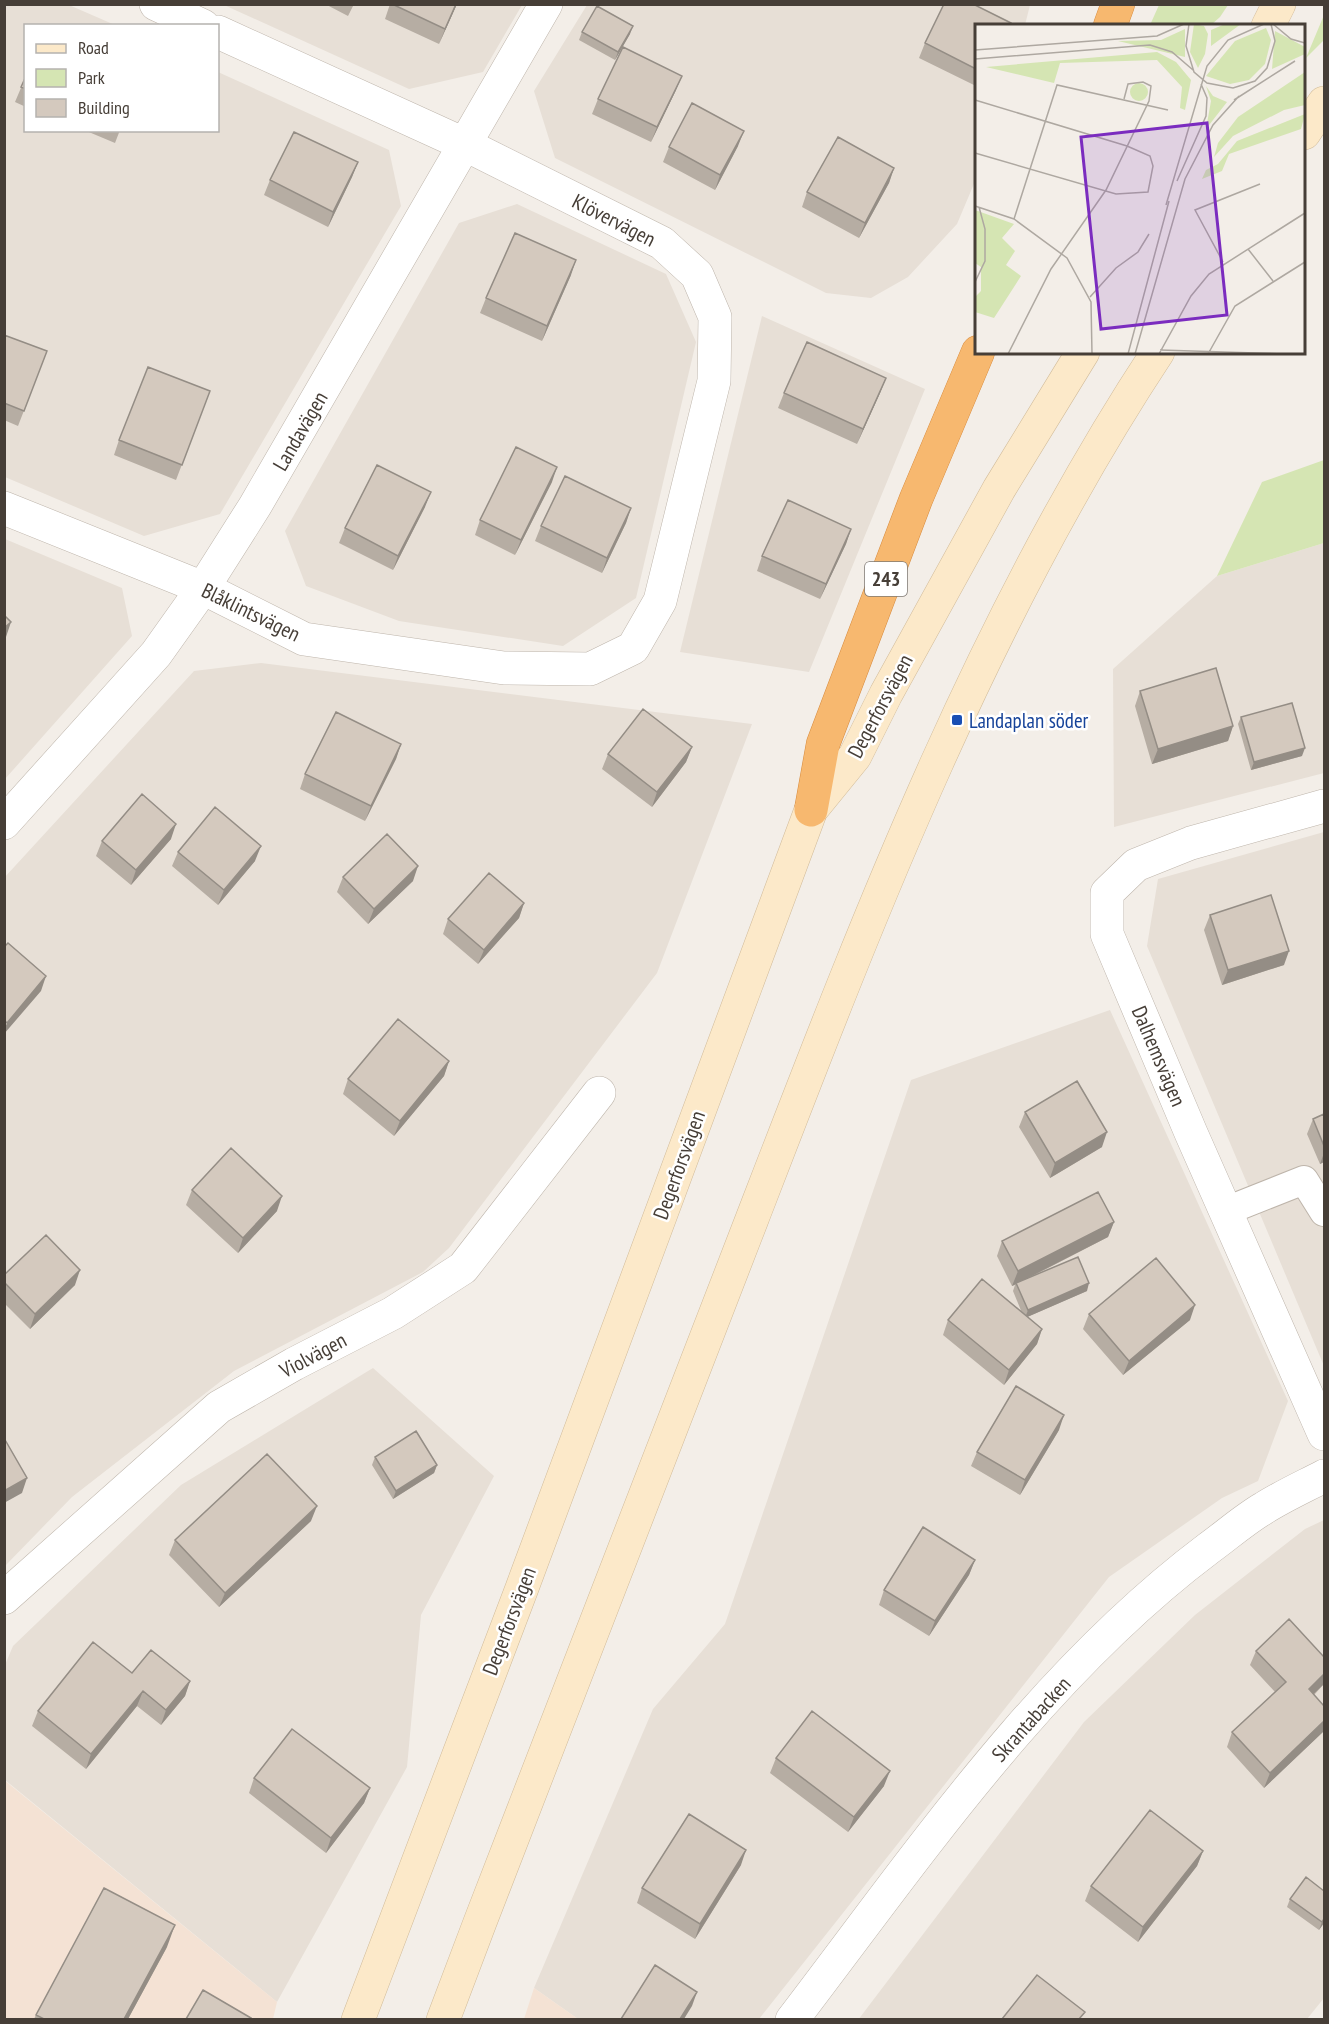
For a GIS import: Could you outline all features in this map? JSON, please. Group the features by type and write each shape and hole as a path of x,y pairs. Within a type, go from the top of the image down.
{"highway":[{"path":"1111,24 1118,4"},
{"name":"243","path":"811,810 823,744 916,499 977,354"}],"main road":[{"path":"1269,24 1279,4"},
{"path":"1305,132 1324,103"},
{"name":"Degerforsvägen","path":"358,2019 522,1588 811,810 855,756 891,684 999,489 1082,354"},
{"path":"443,2019 887,876 979,669 1036,557 1103,438 1157,354"}],"street":[{"path":"156,4 199,24"},
{"name":"Landavägen","path":"4,823 156,654 203,588 255,506 546,4"},
{"name":"Klövervägen","path":"219,32 466,145 662,243 697,275 715,317 714,381 660,601 633,648 590,669 582,669"},
{"name":"Blåklintsvägen","path":"4,508 203,588 304,639 504,668 582,669"},
{"name":"Dalhemsvägen","path":"1324,806 1191,843 1136,865 1107,893 1107,934 1324,1434"},
{"name":"Violvägen","path":"4,1598 219,1407 294,1364 393,1313 463,1268 599,1093"},
{"name":"Skrantabacken","path":"792,2019 972,1785 1115,1627 1180,1570 1263,1508 1324,1476"}],"lane":[{"path":"1226,1211 1304,1180 1324,1212"}],"shaded area":[{"path":"4,5 69,5 113,24 24,24 24,132 219,132 219,72 389,150 401,206 220,514 144,536 5,477"},
{"path":"224,5 522,5 483,72 409,89"},
{"path":"587,5 1030,5 1025,24 975,24 975,181 957,224 908,277 871,298 826,293 555,158 534,91"},
{"path":"517,204 666,274 696,342 636,598 563,646 399,621 306,586 285,531 459,223"},
{"path":"762,316 925,389 809,672 680,652"},
{"path":"5,539 122,588 132,636 5,779"},
{"path":"1324,543 1324,773 1114,827 1113,669 1217,576"},
{"path":"261,663 752,724 657,973 449,1248 423,1272 234,1371 72,1497 5,1566 4,878 194,671"},
{"path":"1324,832 1324,1366 1147,946 1158,879"},
{"path":"1110,1010 1288,1401 1258,1481 1222,1498 1109,1577 759,2019 578,2019 534,1988 653,1709 725,1624 911,1080"},
{"path":"373,1368 494,1476 421,1615 407,1767 277,2002 5,1780 5,1665 13,1646 181,1485"},
{"path":"1324,1520 1324,1998 1307,2019 858,2020 1084,1722 1195,1615 1305,1529"},
{"path":"4,1780 277,2002 273,2019 5,2019"},
{"path":"534,1988 578,2019 524,2019"}],"green space":[{"path":"1159,4 1228,5 1212,24 1150,24"},
{"path":"1324,15 1324,40 1306,58"},
{"path":"1324,460 1324,543 1217,576 1262,482"}],"building":[{"path":"392,4 456,4 445,29"},
{"path":"944,4 973,4 1011,23 975,24 975,68 925,43"},
{"path":"597,6 633,26 618,52 582,32"},
{"path":"623,47 682,76 657,127 598,99"},
{"path":"692,103 744,131 720,175 669,147"},
{"path":"294,132 358,162 333,212 270,180"},
{"path":"838,137 894,168 865,223 807,192"},
{"path":"515,233 576,260 547,326 486,298"},
{"path":"4,335 47,351 24,411 4,403"},
{"path":"807,342 886,378 863,429 784,393"},
{"path":"148,367 210,391 182,465 119,440"},
{"path":"516,447 557,467 521,540 480,520"},
{"path":"377,465 431,492 398,556 345,528"},
{"path":"565,476 631,508 607,558 541,526"},
{"path":"788,500 851,529 826,584 762,556"},
{"path":"4,615 11,622 4,628"},
{"path":"1216,668 1233,726 1158,749 1140,691"},
{"path":"1292,703 1305,748 1254,762 1241,717"},
{"path":"643,709 692,747 657,792 608,754"},
{"path":"336,712 401,744 371,806 305,774"},
{"path":"142,794 176,824 136,870 102,841"},
{"path":"215,807 261,846 224,890 178,852"},
{"path":"387,834 418,866 374,909 343,877"},
{"path":"489,873 524,903 484,950 448,919"},
{"path":"1271,895 1289,951 1228,970 1210,915"},
{"path":"8,943 46,976 7,1023 4,1020 4,947"},
{"path":"398,1019 449,1061 400,1121 348,1079"},
{"path":"1077,1081 1107,1132 1055,1163 1025,1112"},
{"path":"1324,1114 1324,1146 1313,1119"},
{"path":"231,1148 282,1196 243,1238 192,1190"},
{"path":"1098,1192 1114,1222 1018,1271 1002,1241"},
{"path":"46,1235 80,1270 35,1314 4,1282 4,1275"},
{"path":"1078,1257 1089,1283 1028,1310 1016,1283"},
{"path":"1156,1258 1195,1305 1129,1361 1089,1314"},
{"path":"982,1279 1042,1329 1009,1370 948,1320"},
{"path":"1016,1386 1064,1415 1025,1480 977,1452"},
{"path":"416,1431 437,1465 396,1491 375,1457"},
{"path":"4,1438 27,1478 4,1491"},
{"path":"267,1454 317,1506 225,1593 175,1540"},
{"path":"923,1527 975,1560 935,1621 884,1590"},
{"path":"1289,1619 1324,1657 1324,1674 1309,1689 1324,1706 1324,1721 1270,1773 1232,1732 1286,1682 1256,1651"},
{"path":"93,1642 132,1673 151,1650 190,1681 166,1710 143,1691 91,1754 38,1711"},
{"path":"812,1711 890,1771 854,1817 776,1758"},
{"path":"292,1729 370,1788 331,1838 254,1778"},
{"path":"1150,1810 1203,1851 1143,1927 1091,1886"},
{"path":"689,1814 746,1850 700,1924 642,1888"},
{"path":"1306,1877 1324,1891 1324,1919 1322,1922 1290,1899"},
{"path":"104,1888 175,1925 124,2019 44,2019 36,2015"},
{"path":"655,1965 697,1992 680,2019 621,2019"},
{"path":"1037,1975 1085,2012 1079,2019 1002,2019"},
{"path":"203,1990 251,2018 186,2019"}],"place":[{"name":"Landaplan söder","path":"957,720"}]}
